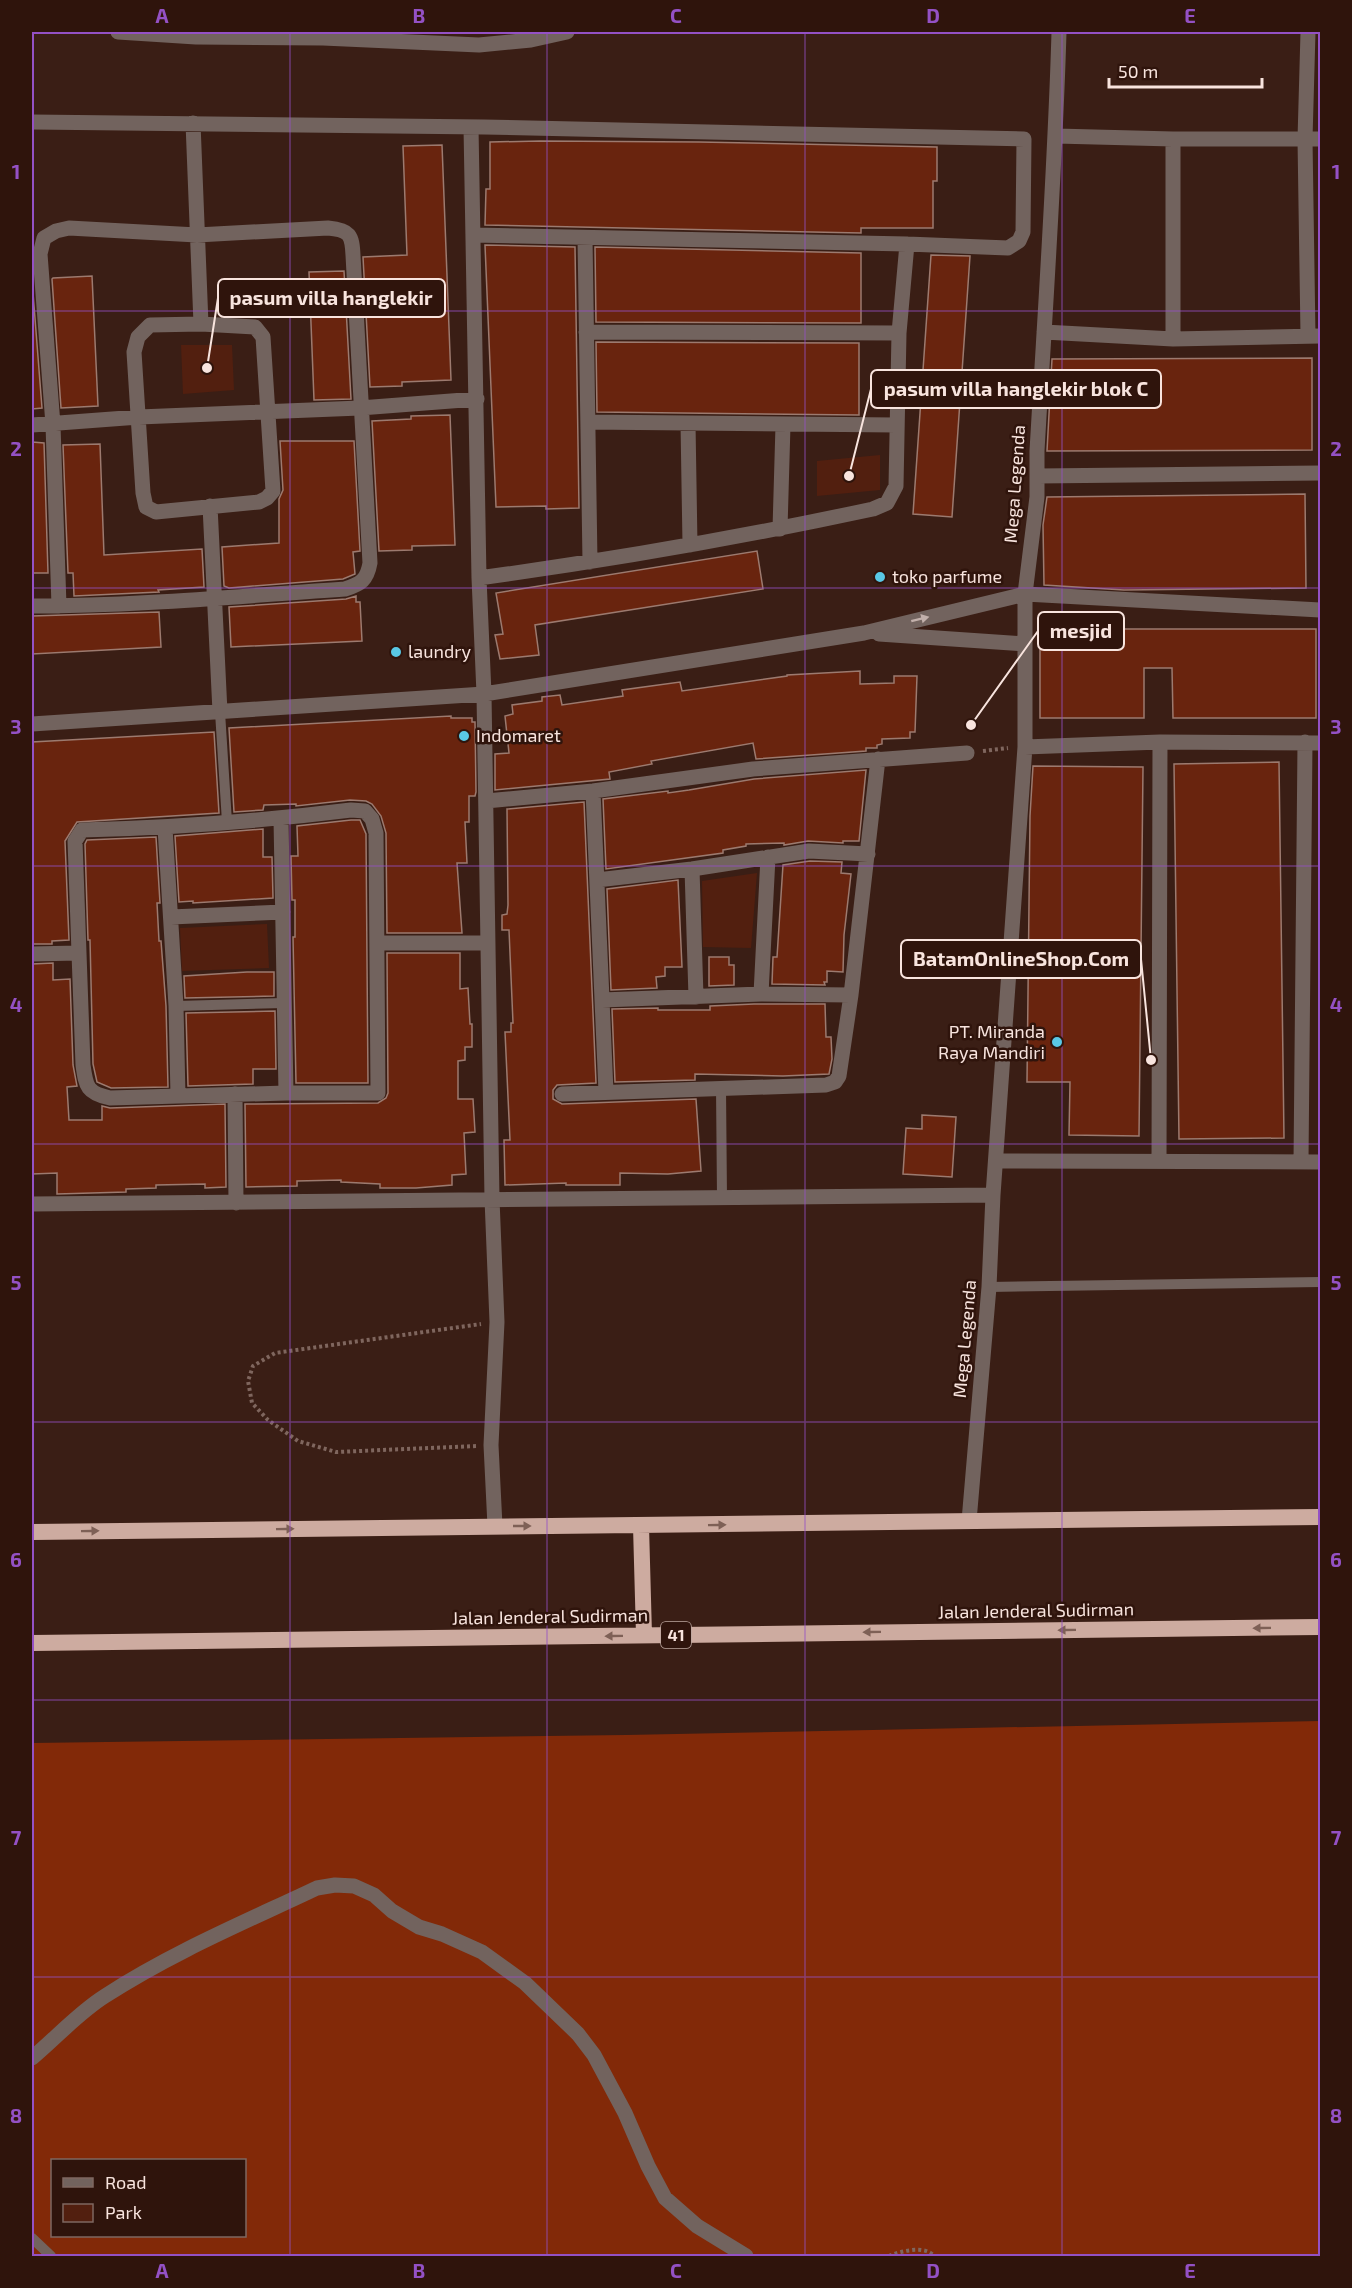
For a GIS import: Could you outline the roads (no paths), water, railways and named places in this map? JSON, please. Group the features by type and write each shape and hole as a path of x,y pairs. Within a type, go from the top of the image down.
{"highway":[{"path":"32,1532 1320,1517"},
{"path":"641,1526 644,1635"},
{"name":"Jalan Jenderal Sudirman","path":"32,1643 1320,1627"}],"street":[{"path":"118,32 196,37 323,35 492,45 567,32"},
{"name":"Mega Legenda","path":"969,1521 989,1287 993,1195 1025,747 1025,594 1038,476 1037,451 1056,136 1059,32"},
{"path":"1044,332 1173,339 1314,336 1313,139 1308,32"},
{"path":"32,122 471,127 1024,139 1023,232 1019,241 1008,248 474,235"},
{"path":"194,123 201,324"},
{"path":"471,127 479,578 484,694 492,1199 497,1322 491,1445 495,1526"},
{"path":"1056,136 1313,139"},
{"path":"1173,139 1173,339"},
{"path":"32,606 60,606 215,598 345,589 360,585 368,575 370,563 353,248 349,234 339,229 328,228 197,235 69,228 56,231 44,238 40,254 53,425 60,606"},
{"path":"585,238 590,562"},
{"path":"479,578 590,562 780,529 873,509 887,503 896,486 899,333 907,244"},
{"path":"201,324 249,325 260,330 265,351 273,491 260,502 156,512 146,507 143,493 134,352 138,337 150,325 201,324"},
{"path":"586,332 899,333"},
{"path":"32,425 139,417 360,408 477,399"},
{"path":"588,422 897,425"},
{"path":"688,423 690,545"},
{"path":"780,529 783,425"},
{"path":"1038,476 1320,473"},
{"path":"210,506 220,712"},
{"path":"32,724 484,694 864,633 1025,594 1320,610"},
{"path":"864,633 1024,644"},
{"path":"1025,747 1160,742 1320,742"},
{"path":"1159,1161 1160,742"},
{"path":"1301,1162 1305,742"},
{"path":"486,801 593,791 753,769 967,753"},
{"path":"562,1094 835,1082 839,1076 851,995 878,759"},
{"path":"593,791 606,1092"},
{"path":"351,810 365,812 372,819 376,833 378,1093 110,1098 95,1095 86,1086 83,1065 75,841 82,830 165,828 281,819 351,810"},
{"path":"281,819 286,1093"},
{"path":"165,828 176,1006 178,1096"},
{"path":"597,880 692,869 808,851 868,854"},
{"path":"761,994 768,857"},
{"path":"692,869 696,997"},
{"path":"171,917 283,912"},
{"path":"377,943 488,943"},
{"path":"32,954 78,953"},
{"path":"602,1000 761,994 851,995"},
{"path":"235,1094 236,1203"},
{"path":"996,1161 1320,1162"},
{"path":"32,1204 993,1195"},
{"path":"32,2058 105,1995 173,1957 316,1888 335,1885 354,1886 374,1895 392,1911 419,1927 462,1942 482,1952 545,2001 578,2034 594,2055 625,2113 665,2198 697,2226 746,2256"}],"lane":[{"path":"220,712 227,822"},
{"path":"176,1006 284,1003"},
{"path":"721,1088 722,1198"},
{"path":"989,1287 1320,1281"},
{"path":"32,2238 51,2256"}],"place":[{"name":"pasum villa hanglekir","path":"207,368"},
{"name":"pasum villa hanglekir blok C","path":"849,476"},
{"name":"toko parfume","path":"880,577"},
{"name":"laundry","path":"396,652"},
{"name":"mesjid","path":"971,725"},
{"name":"Indomaret","path":"464,736"},
{"name":"PT. Miranda Raya Mandiri","path":"1057,1042"},
{"name":"BatamOnlineShop.Com","path":"1151,1060"}]}
